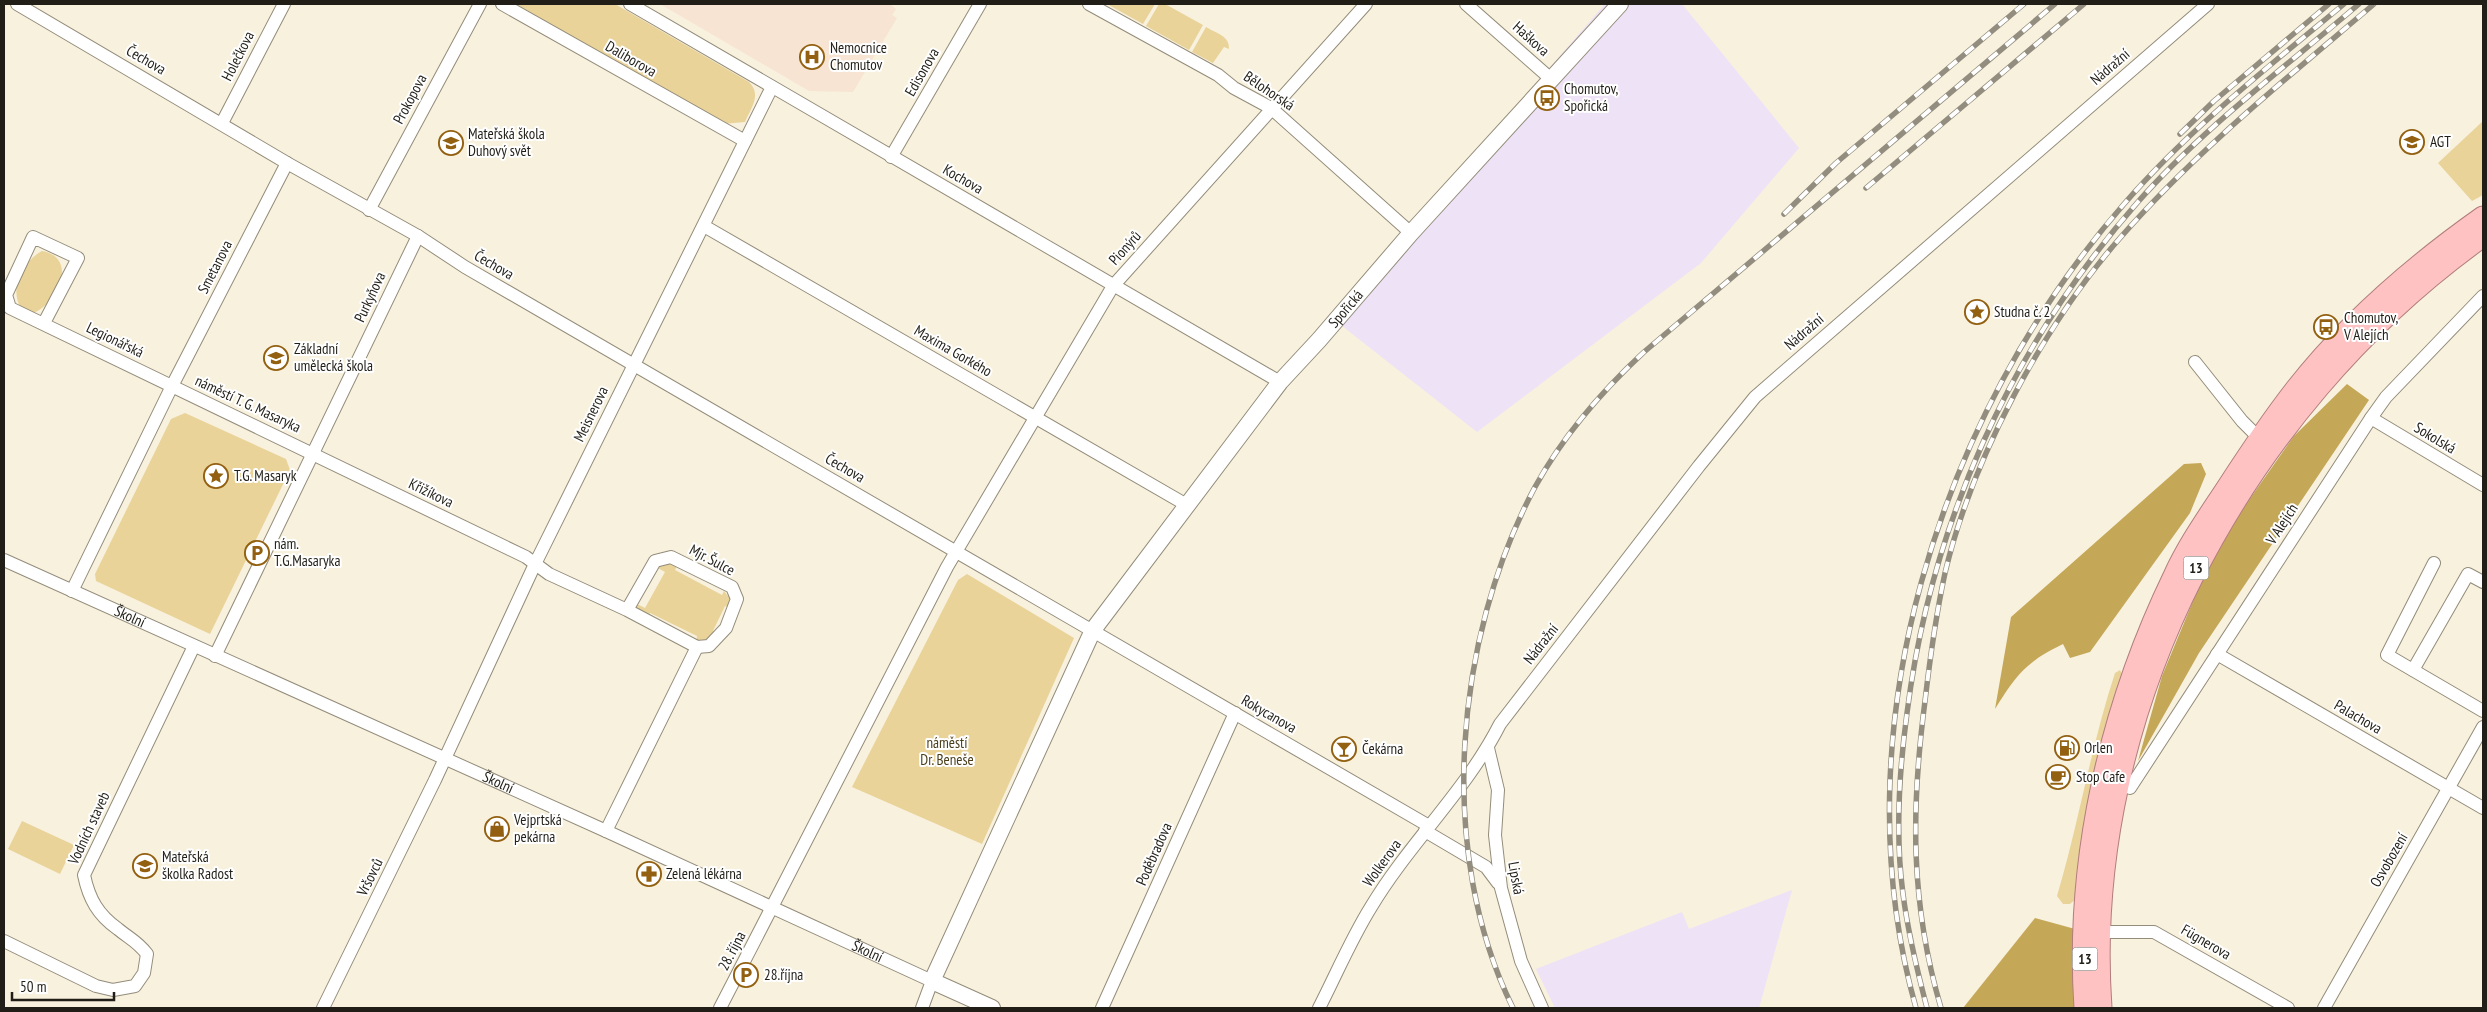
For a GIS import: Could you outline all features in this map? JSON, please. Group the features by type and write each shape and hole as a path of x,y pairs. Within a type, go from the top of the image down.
{"highway":[{"name":"13","path":"2101,1008 2101,897 2112,817 2141,702 2165,634 2206,548 2297,387 2356,323 2438,249 2483,217"},
{"name":"13","path":"2086,1008 2085,891 2096,815 2115,737 2131,684 2150,629 2174,574 2192,541 2265,444 2312,397 2367,335 2421,284 2483,236"}],"street":[{"name":"Čechova","path":"17,4 222,123 286,164 418,236 465,267 957,551"},
{"name":"Holečkova","path":"222,123 284,4"},
{"name":"Prokopova","path":"369,210 480,4"},
{"name":"Daliborova","path":"502,4 745,141"},
{"name":"Kochova","path":"630,4 1280,382"},
{"name":"Edisonova","path":"891,156 980,4"},
{"name":"Bělohorská","path":"1089,4 1218,75 1234,88 1270,108 1411,233"},
{"name":"Pionýrů","path":"957,551 1113,286 1249,136 1270,108 1366,4"},
{"name":"Haškova","path":"1466,4 1551,79"},
{"name":"Spořická","path":"1093,630 1185,504 1208,479 1280,382 1319,340 1411,233 1620,4"},
{"name":"Nádražní","path":"1488,748 1500,724 1699,466 1755,398 2208,4"},
{"name":"Meisnerova","path":"444,759 535,564 772,87"},
{"name":"Smetanova","path":"172,386 286,164"},
{"name":"Maxima Gorkého","path":"704,226 1185,504"},
{"name":"Purkyňova","path":"313,453 418,236"},
{"name":"Legionářská","path":"44,323 78,258 32,237 6,296 10,308 172,386"},
{"name":"V Alejích","path":"2130,788 2370,418 2386,397 2483,296"},
{"path":"2195,362 2265,444"},
{"name":"náměstí T. G. Masaryka","path":"72,591 172,386 313,453 215,656"},
{"name":"Sokolská","path":"2370,418 2483,485"},
{"name":"Křižíkova","path":"313,453 535,564"},
{"path":"773,908 957,551 1093,630 932,981 922,1008"},
{"name":"Mjr. Šulce","path":"628,610 655,561 671,557 732,587 737,599 726,628 709,646 696,647"},
{"name":"Školní","path":"4,560 606,831 992,1008"},
{"path":"2434,563 2387,655 2483,711"},
{"path":"535,564 549,574 628,610 696,647 606,831"},
{"path":"2413,670 2468,574 2483,582"},
{"name":"Rokycanova","path":"1093,630 1427,828 1486,867 1501,888"},
{"name":"Vodních staveb","path":"4,941 96,986 113,990 135,986 144,973 147,954 137,941 118,930 104,918 88,894 84,875 194,646"},
{"name":"Palachova","path":"2217,654 2483,808"},
{"name":"Poděbradova","path":"1102,1008 1235,713"},
{"name":"Osvobození","path":"2324,1008 2483,727"},
{"name":"Wolkerova","path":"1319,1008 1371,906 1427,828 1464,784 1488,748"},
{"name":"Lipská","path":"1488,748 1498,790 1495,836 1501,888 1521,961 1542,1008"},
{"name":"Vršovců","path":"323,1008 444,759"},
{"name":"28. října","path":"720,1008 773,908"},
{"name":"Fügnerova","path":"2100,932 2154,932 2288,1008"}],"shaded area":[{"name":"Nemocnice Chomutov","path":"660,4 890,4 896,9 892,15 897,18 853,92 809,91"},
{"path":"1605,4 1682,4 1799,148 1701,263 1477,432 1332,318"},
{"path":"2347,384 2369,400 2199,653 2138,761 2162,676 2198,589 2232,524 2294,436"},
{"path":"2201,463 2206,474 2190,513 2090,652 2070,658 2063,644 2040,657 2016,678 1995,709 2011,617 2184,464"},
{"path":"1792,890 1759,1008 1555,1008 1536,969 1682,912 1689,929"},
{"path":"2035,918 2075,929 2077,1008 1963,1008"}],"green space":[{"path":"516,4 615,4 749,82 755,92 755,97 745,122 722,124"},
{"path":"1107,4 1155,4 1143,24"},
{"path":"1159,4 1165,4 1203,25 1189,50 1146,26"},
{"path":"1206,27 1222,35 1229,45 1229,49 1224,47 1213,63 1192,52"},
{"path":"2483,121 2483,195 2472,201 2438,163"},
{"path":"42,251 53,255 60,263 62,272 56,292 42,308 33,313 22,310 16,293 17,285 19,277 28,262"},
{"path":"185,413 286,459 290,470 210,634 96,581 95,574 171,419"},
{"path":"670,562 677,566 675,570 722,595 724,591 732,601 730,608 725,606 713,631 716,633 711,639 696,642 697,636 650,613 648,617 636,608 637,604 645,608 665,572 656,567"},
{"name":"náměstí Dr. Beneše","path":"967,574 1074,638 982,844 852,787 958,580"},
{"path":"2120,670 2122,674 2101,745 2076,899 2070,904 2063,904 2057,896 2107,701 2115,673"},
{"path":"22,821 74,845 60,874 8,849"}],"railway":[{"path":"1784,214 1836,163 2024,4"},
{"path":"1513,1008 1489,947 1473,882 1465,815 1465,746 1472,678 1487,611 1508,547 1535,487 1558,450 1584,415 1613,382 1644,352 2055,4"},
{"path":"1866,188 2084,4"},
{"path":"2180,134 2214,101 2329,4"},
{"path":"1916,1008 1895,903 1890,796 1899,688 1921,582 1956,479 2002,380 2059,288 2124,204 2149,176 2202,124 2344,4"},
{"path":"1927,1008 1910,937 1901,871 1899,803 1902,758 1907,713 1919,642 1935,573 1957,506 1984,441 2015,378 2051,317 2092,258 2137,203 2216,124 2359,4"},
{"path":"1941,1008 1923,931 1916,855 1917,780 1920,741 1945,573 1957,529 1992,440 2014,396 2064,311 2091,273 2120,238 2149,206 2211,145 2374,4"}],"place":[{"name":"Nemocnice Chomutov","path":"812,57"},
{"name":"Chomutov, Spořická","path":"1547,98"},
{"name":"AGT","path":"2412,142"},
{"name":"Mateřská škola Duhový svět","path":"451,143"},
{"name":"Studna č. 2","path":"1977,312"},
{"name":"Chomutov, V Alejích","path":"2326,327"},
{"name":"Základní umělecká škola","path":"276,358"},
{"name":"T.G. Masaryk","path":"216,476"},
{"name":"nám. T.G.Masaryka","path":"257,553"},
{"name":"Orlen","path":"2067,748"},
{"name":"Čekárna","path":"1344,749"},
{"name":"Stop Cafe","path":"2058,777"},
{"name":"Vejprtská pekárna","path":"497,829"},
{"name":"Mateřská školka Radost","path":"145,866"},
{"name":"Zelená lékárna","path":"649,874"},
{"name":"28.října","path":"746,975"}]}
